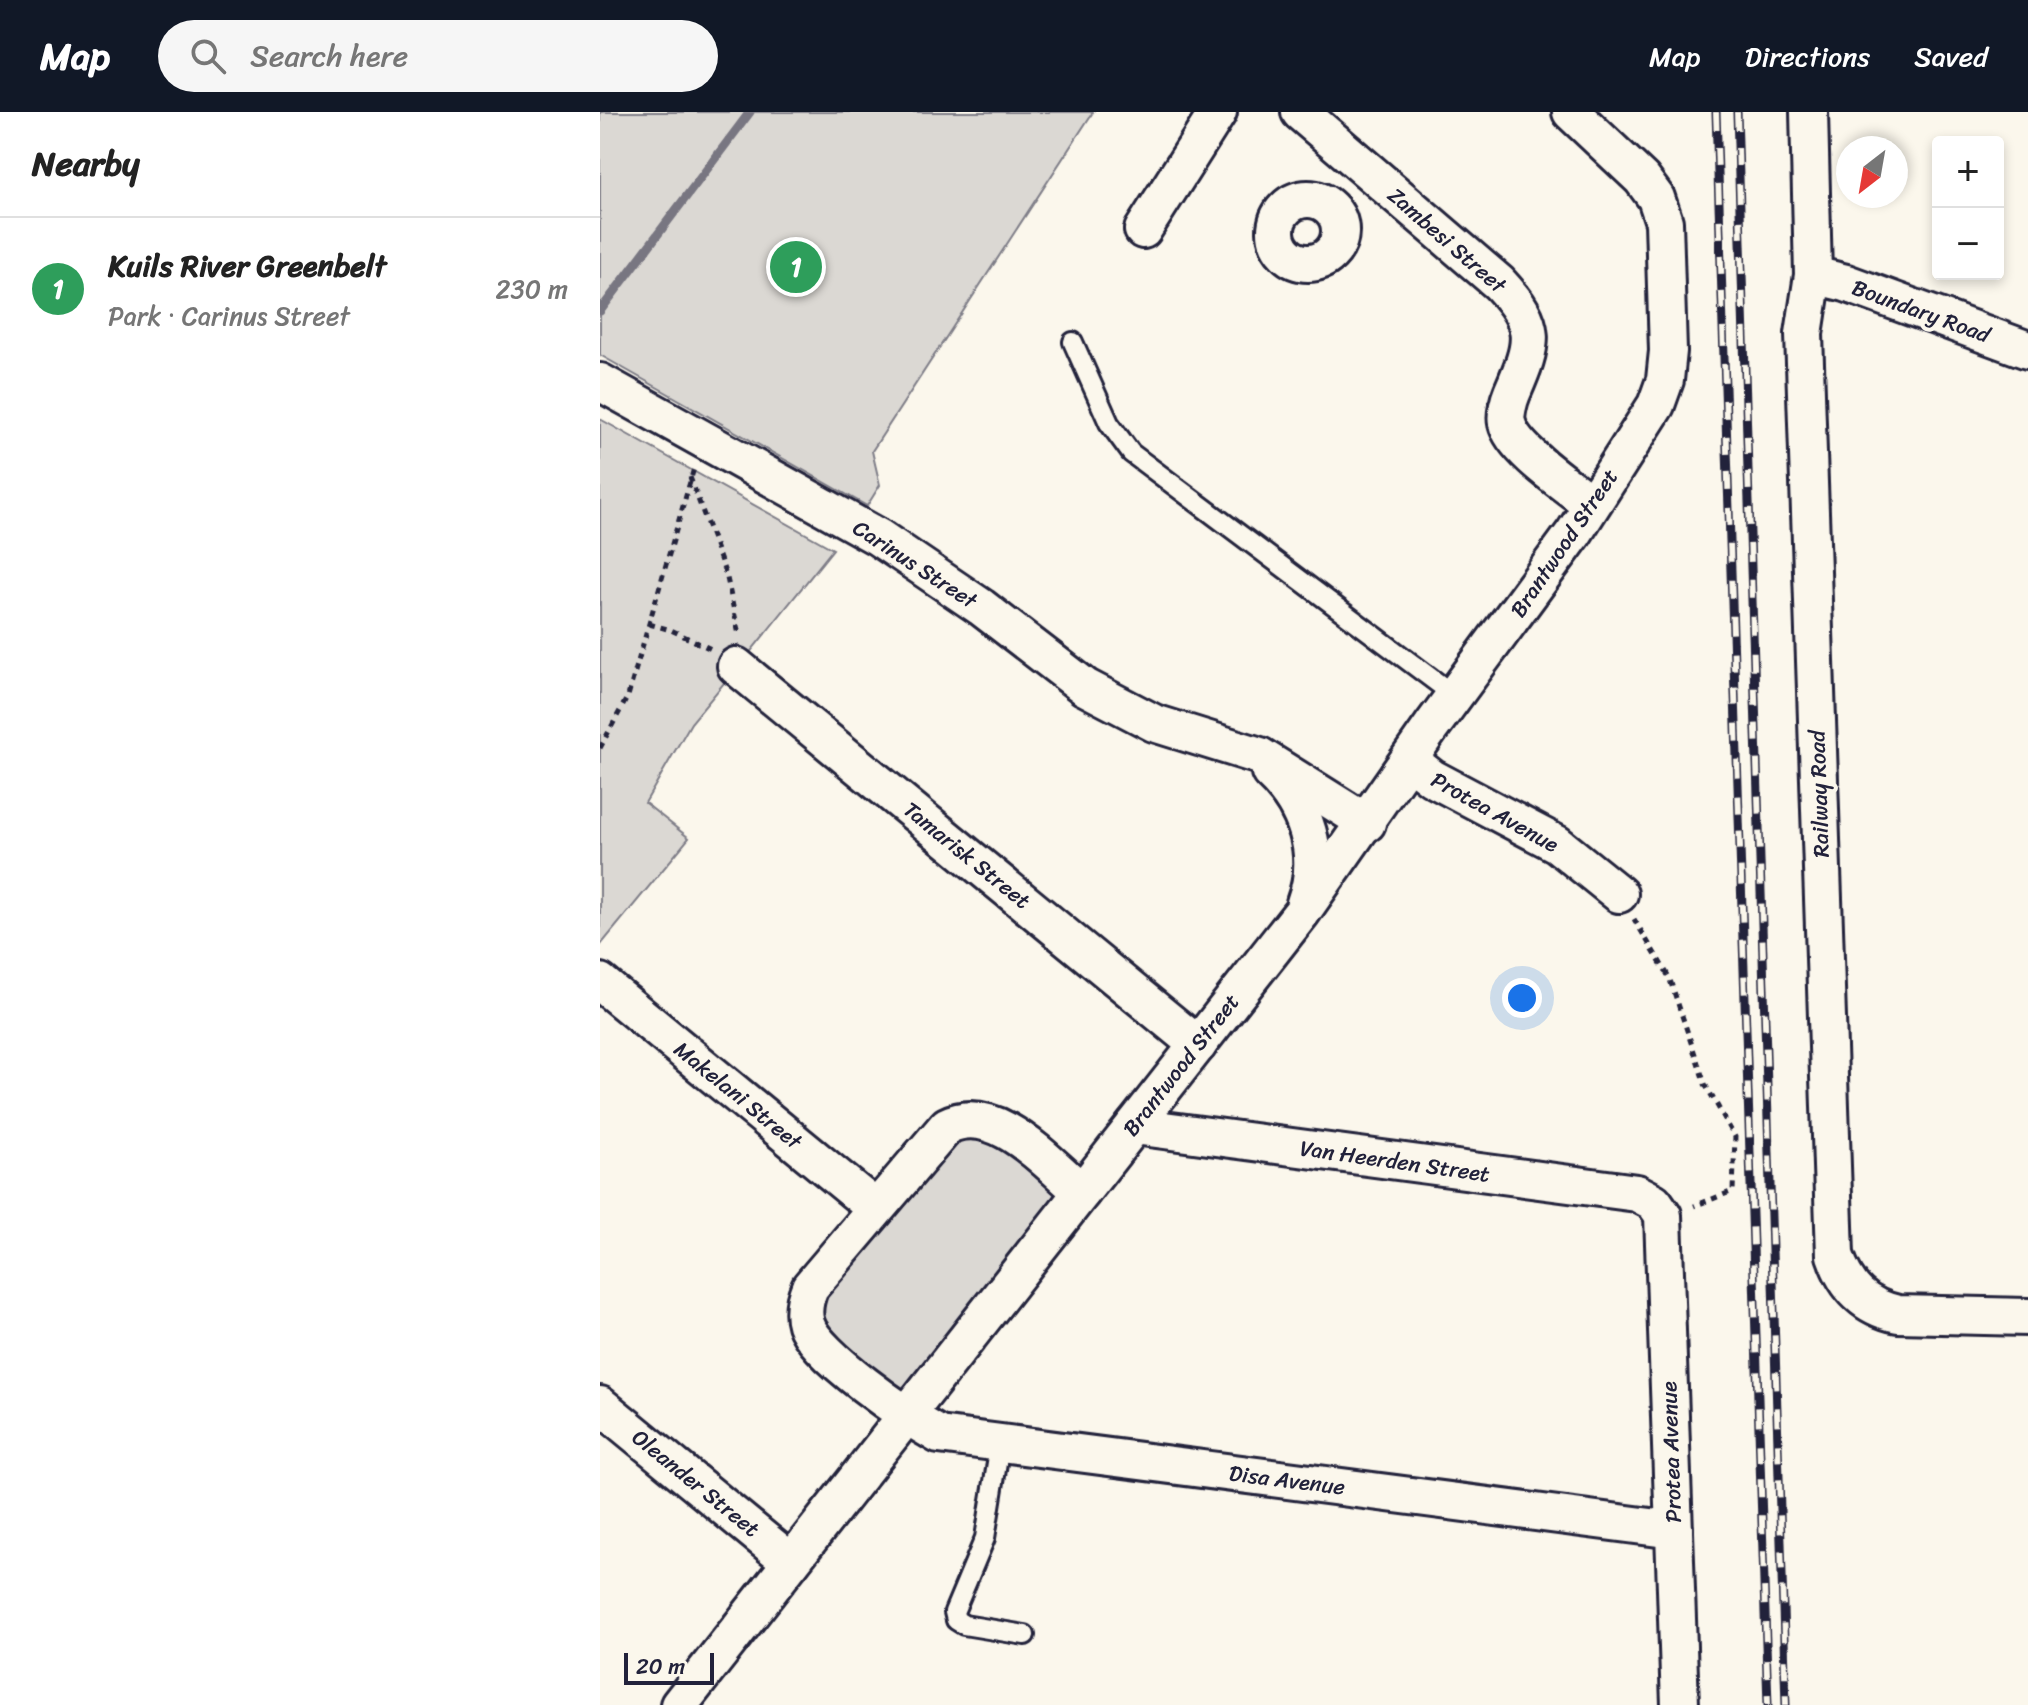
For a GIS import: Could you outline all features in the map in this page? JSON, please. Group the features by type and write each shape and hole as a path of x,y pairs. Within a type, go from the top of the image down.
{"street":[{"path":"1143,230 1218,112"},
{"name":"Zambesi Street","path":"1300,112 1499,283 1520,305 1531,330 1529,353 1510,399 1507,423 1520,446 1591,504"},
{"name":"Brantwood Street","path":"679,1705 1302,912 1554,562 1656,405 1665,380 1668,351 1664,222 1656,198 1642,179 1571,112"},
{"name":"Railway Road","path":"1809,112 1813,275 1804,334 1835,1255 1855,1292 1882,1311 2028,1317"},
{"path":"1330,207 1366,170"},
{"name":"Boundary Road","path":"1813,275 1846,283 2028,350"},
{"name":"Carinus Street","path":"614,389 922,564 1085,687 1154,723 1226,748 1260,756 1367,823"},
{"name":"Tamarisk Street","path":"736,666 1198,1045"},
{"name":"Carinus Street","path":"1226,748 1264,767 1293,797 1303,816 1312,854 1309,893 1302,912"},
{"name":"Protea Avenue","path":"1409,760 1432,778 1538,832 1575,857 1619,894"},
{"name":"Makelani Street","path":"600,982 875,1208"},
{"path":"906,1416 821,1347 806,1325 804,1312 810,1287 939,1133 966,1118 993,1122 1005,1129 1082,1192"},
{"name":"Van Heerden Street","path":"1134,1126 1637,1193 1659,1208"},
{"name":"Protea Avenue","path":"1659,1208 1680,1705"},
{"name":"Oleander Street","path":"600,1405 791,1562"},
{"name":"Disa Avenue","path":"906,1416 939,1435 1674,1530"}],"lane":[{"path":"1073,342 1109,423 1131,453 1455,696"},
{"path":"1000,1444 985,1538 954,1612 956,1620 964,1625 1025,1635"}],"path":[{"path":"600,748 628,696 689,474 711,445"},
{"path":"649,624 671,630 736,666 738,624 727,578 689,474"},
{"path":"1619,894 1669,977 1705,1084 1735,1137 1733,1191 1659,1208"}],"shaded area":[{"path":"600,112 1093,112 872,451 880,485 867,506 600,355"},
{"path":"600,419 833,549 748,655 739,645 719,669 729,677 691,723 645,803 689,838 600,946"},
{"path":"960,1135 996,1140 1054,1189 1056,1196 904,1390 899,1390 831,1336 820,1317 822,1294"}],"waterway":[{"path":"600,311 750,112"}],"railway":[{"path":"1716,112 1768,1705"},
{"path":"1737,112 1786,1705"}],"place":[{"name":"Kuils River Greenbelt","path":"796,267"}]}
